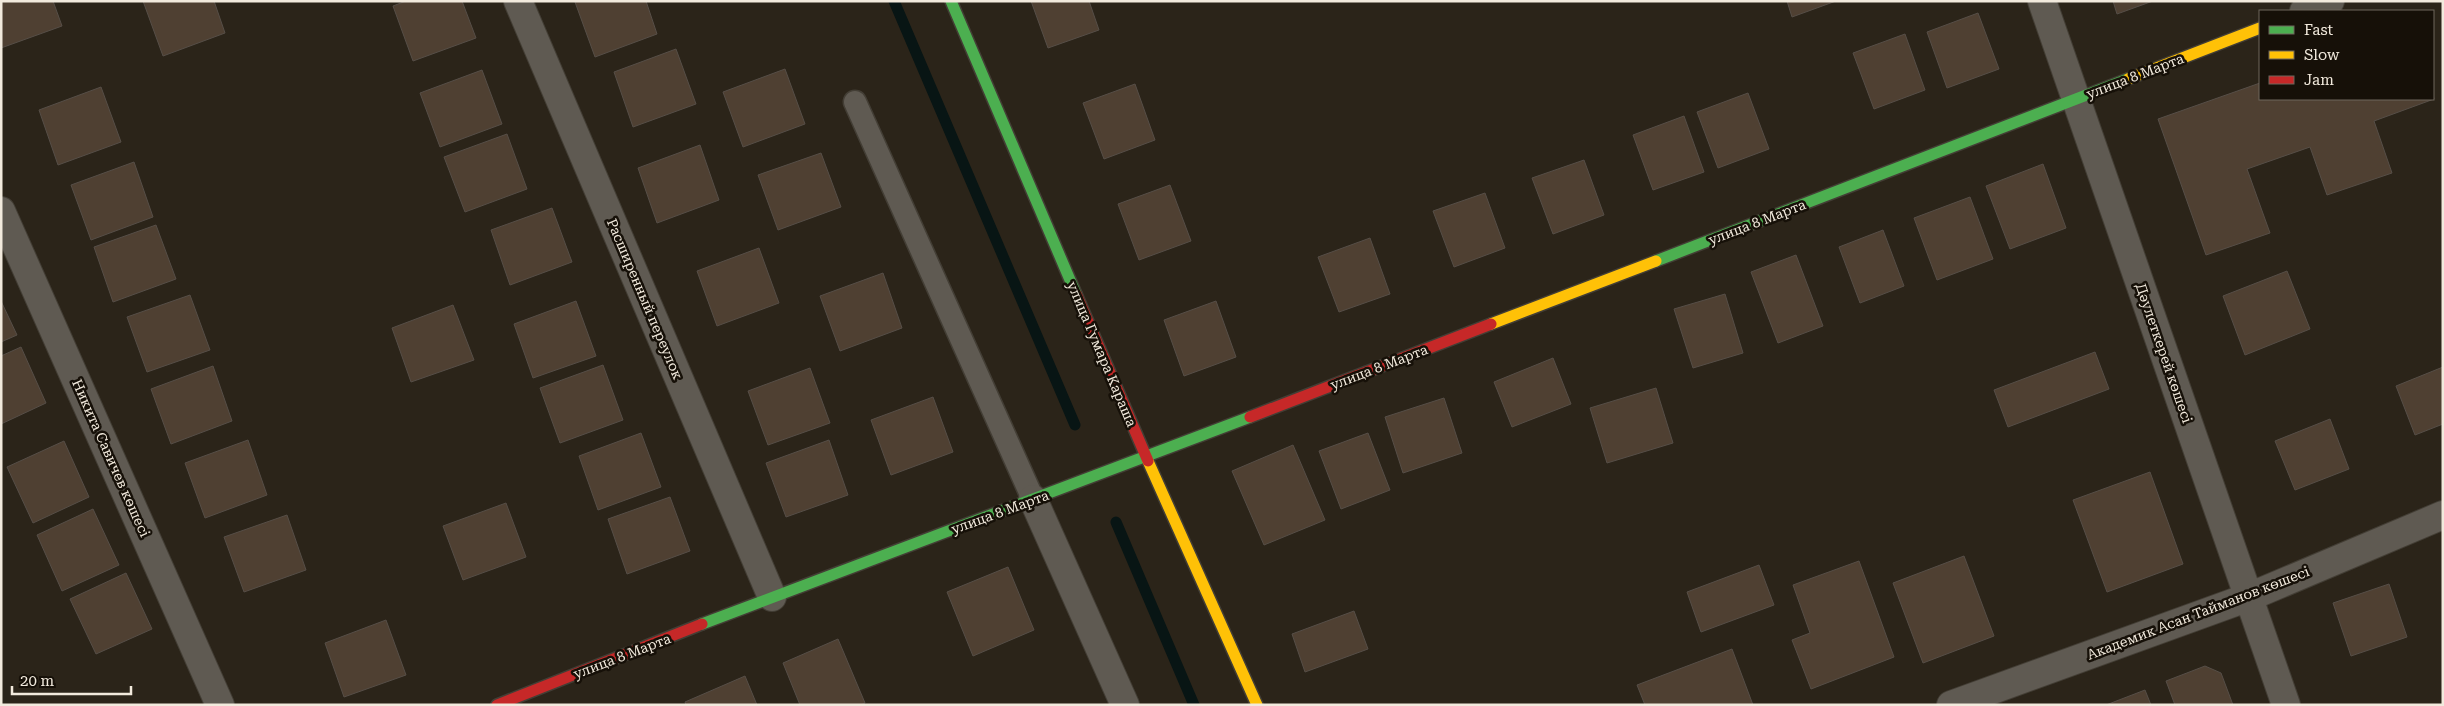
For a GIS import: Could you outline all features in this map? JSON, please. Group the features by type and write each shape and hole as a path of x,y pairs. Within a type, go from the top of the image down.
{"street":[{"name":"Расширенный переулок","path":"518,1 772,597"},
{"name":"улица Гумара Караша","path":"951,1 1146,457 1257,705"},
{"name":"Дәулеткерей көшесі","path":"2042,1 2286,705"},
{"path":"2307,10 2330,1"},
{"name":"улица 8 Марта","path":"497,705 772,597 1146,457 2259,28"},
{"name":"Никита Савичев көшесі","path":"1,211 220,705"},
{"path":"1033,499 1125,705"},
{"name":"Академик Асан Тайманов көшесі","path":"1951,705 2249,597 2443,515"}],"lane":[{"path":"855,102 1033,499"}],"building":[{"path":"1,1 53,1 62,26 1,48"},
{"path":"143,1 214,1 225,33 163,56"},
{"path":"406,1 462,1 476,38 413,61 393,6"},
{"path":"646,1 657,34 595,57 575,2"},
{"path":"1031,1 1089,1 1099,30 1048,48"},
{"path":"1787,1 1836,1 1792,17"},
{"path":"2113,1 2153,1 2117,14"},
{"path":"1978,13 1999,69 1947,88 1927,32"},
{"path":"1905,34 1925,90 1874,109 1853,53"},
{"path":"676,49 696,104 633,127 614,72"},
{"path":"785,69 805,124 743,147 723,92"},
{"path":"482,70 502,124 440,147 420,93"},
{"path":"2259,83 2259,100 2431,100 2374,121 2392,173 2327,195 2310,147 2247,169 2270,233 2206,255 2158,119"},
{"path":"1135,84 1155,140 1104,159 1083,103"},
{"path":"101,87 121,142 58,165 39,110"},
{"path":"1748,93 1769,149 1718,168 1697,112"},
{"path":"1684,116 1704,172 1653,190 1633,135"},
{"path":"507,134 527,189 465,212 444,157"},
{"path":"700,145 719,200 657,223 638,168"},
{"path":"821,153 841,207 778,230 758,175"},
{"path":"1584,160 1604,215 1553,234 1532,178"},
{"path":"134,162 153,217 91,240 71,185"},
{"path":"2043,164 2066,228 2010,249 1986,186"},
{"path":"1170,185 1191,241 1139,260 1118,204"},
{"path":"1485,193 1505,248 1454,267 1433,211"},
{"path":"1970,197 1993,259 1937,280 1914,218"},
{"path":"552,208 572,262 510,285 491,230"},
{"path":"156,225 176,279 113,302 94,247"},
{"path":"1883,230 1904,286 1860,303 1839,247"},
{"path":"1370,238 1390,294 1339,312 1318,257"},
{"path":"759,248 779,303 717,326 697,271"},
{"path":"1796,255 1823,326 1778,343 1751,272"},
{"path":"2287,271 2310,329 2245,355 2223,296"},
{"path":"883,273 902,328 840,351 820,296"},
{"path":"1725,294 1743,353 1693,368 1674,309"},
{"path":"190,295 210,350 147,372 127,317"},
{"path":"1,301 17,335 1,342"},
{"path":"576,301 596,356 533,378 514,324"},
{"path":"1216,301 1236,357 1184,376 1164,320"},
{"path":"453,305 474,360 411,382 392,328"},
{"path":"21,347 46,403 1,424 1,356"},
{"path":"2095,352 2109,389 2008,427 1994,390"},
{"path":"1553,358 1571,404 1512,427 1494,382"},
{"path":"603,365 623,420 560,443 540,388"},
{"path":"213,366 232,421 171,444 151,389"},
{"path":"2443,367 2443,424 2415,435 2396,386"},
{"path":"810,368 830,423 768,445 748,391"},
{"path":"1656,388 1673,443 1607,463 1590,408"},
{"path":"933,397 953,452 891,475 871,420"},
{"path":"1444,398 1462,453 1403,473 1385,417"},
{"path":"2330,419 2349,469 2295,490 2275,441"},
{"path":"641,433 661,487 598,510 579,456"},
{"path":"1368,433 1390,490 1341,509 1319,451"},
{"path":"248,440 267,495 205,518 185,463"},
{"path":"829,440 848,495 786,517 766,463"},
{"path":"64,441 89,497 33,523 7,467"},
{"path":"1293,445 1325,520 1264,545 1232,471"},
{"path":"2150,472 2183,564 2107,592 2073,500"},
{"path":"670,497 690,551 627,574 608,519"},
{"path":"506,503 526,557 463,580 443,526"},
{"path":"93,509 119,565 62,591 37,535"},
{"path":"287,515 306,570 244,592 224,537"},
{"path":"1964,556 1994,636 1923,663 1893,583"},
{"path":"1859,561 1894,657 1811,689 1792,640 1810,633 1793,585"},
{"path":"1759,565 1774,605 1701,632 1687,592"},
{"path":"1008,567 1034,630 973,656 947,592"},
{"path":"126,573 152,629 96,654 70,599"},
{"path":"2389,584 2407,637 2351,656 2333,603"},
{"path":"1354,611 1368,649 1305,672 1292,634"},
{"path":"386,620 406,675 344,697 325,643"},
{"path":"838,639 865,703 860,705 800,705 783,663"},
{"path":"1732,649 1753,705 1645,705 1637,685"},
{"path":"2205,666 2221,673 2233,705 2175,705 2166,681"},
{"path":"745,676 757,705 686,705 685,702"},
{"path":"2145,690 2151,705 2106,705"}],"waterway":[{"path":"894,1 1075,425"},
{"path":"1116,522 1194,705"}],"traffic: fast":[{"path":"951,1 1076,294"},
{"path":"1656,261 2128,79"},
{"path":"702,624 1250,417"}],"traffic: slow":[{"path":"2128,79 2259,28"},
{"path":"1491,324 1656,261"},
{"path":"1148,461 1257,705"}],"traffic: jam":[{"path":"1076,294 1148,461"},
{"path":"1250,417 1491,324"},
{"path":"497,705 702,624"}]}
